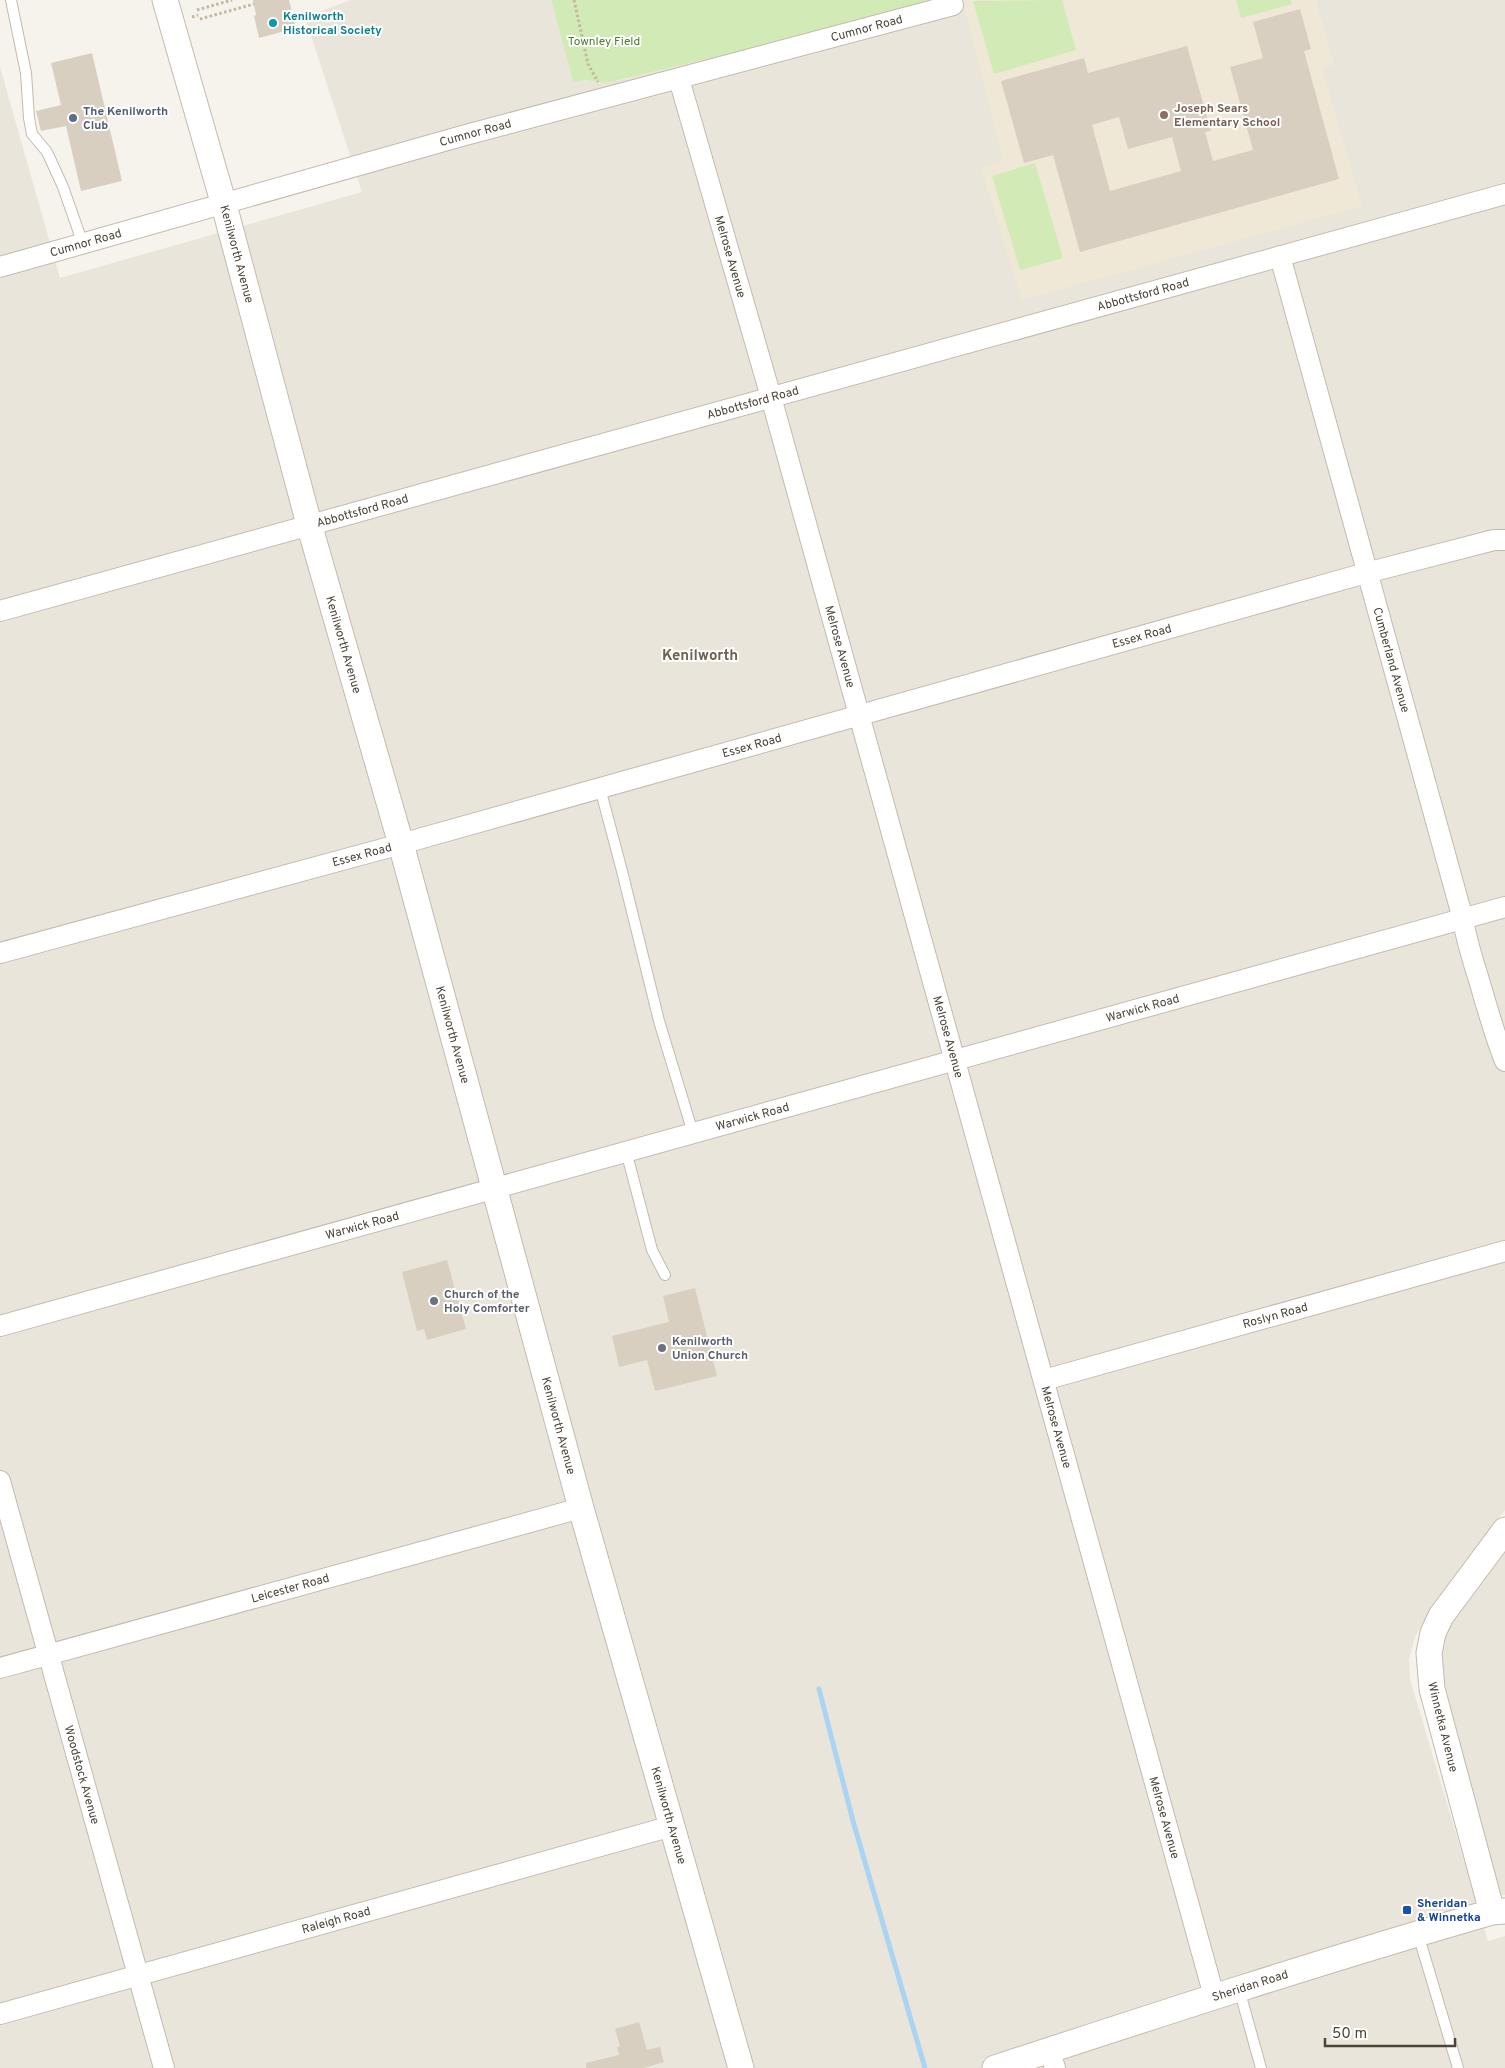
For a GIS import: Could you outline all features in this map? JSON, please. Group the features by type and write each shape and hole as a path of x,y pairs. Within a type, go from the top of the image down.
{"street":[{"name":"Kenilworth Avenue","path":"166,0 224,205 309,524 401,844 581,1508 741,2068"},
{"name":"Cumnor Road","path":"0,267 462,136 953,5"},
{"name":"Melrose Avenue","path":"679,79 771,397 1214,1996"},
{"name":"Abbottsford Road","path":"0,610 1505,194"},
{"name":"Cumberland Avenue","path":"1280,256 1462,918 1467,945 1484,995 1492,1028 1505,1061"},
{"name":"Essex Road","path":"0,954 401,844 1366,573 1494,540 1505,540"},
{"name":"Warwick Road","path":"0,1326 1505,907"},
{"name":"Roslyn Road","path":"1044,1380 1505,1251"},
{"name":"Woodstock Avenue","path":"0,1480 164,2068"},
{"name":"Leicester Road","path":"0,1668 581,1508"},
{"name":"Winnetka Avenue","path":"1499,1911 1432,1690 1429,1653 1433,1633 1441,1616 1505,1530"},
{"name":"Raleigh Road","path":"0,2014 672,1826"},
{"name":"Sheridan Road","path":"995,2068 1052,2059 1214,1996 1499,1911"}],"lane":[{"path":"12,0 26,73 32,134 47,152 63,187 83,244"},
{"path":"600,788 659,1021 694,1133"},
{"path":"626,1152 652,1250 665,1275"},
{"path":"1418,1934 1458,2068"},
{"path":"1239,1988 1261,2068"}],"path":[{"path":"197,10 232,0"},
{"path":"574,0 588,64 605,98"},
{"path":"200,19 254,4"}],"shaded area":[{"path":"351,0 551,0 573,82 583,80 606,83 963,0 1004,161 981,168 1333,64 1315,0 1505,0 1505,1510 1425,1619 1415,1637 1409,1659 1410,1679 1488,1941 1505,1936 1505,2068 0,2068 0,67 60,278 362,192 305,17"},
{"name":"Joseph Sears Elementary School","path":"963,0 1315,0 1333,64 1322,69 1362,206 1022,300 981,168 1004,161"},
{"path":"1505,1545 1505,1895 1497,1895 1438,1657 1450,1619"}],"green space":[{"name":"Townley Field","path":"551,0 957,0 606,83 584,80 573,82"},
{"path":"1062,0 1076,50 994,74 973,1"},
{"path":"1236,0 1291,0 1292,4 1241,18"},
{"path":"1035,163 1063,258 1020,270 992,176"}],"building":[{"path":"253,0 289,0 296,28 259,38 254,16 256,15"},
{"path":"1300,9 1311,49 1304,51 1339,179 1080,252 1053,155 1024,163 1001,81 1084,58 1088,73 1187,46 1211,131 1205,132 1213,161 1253,150 1230,67 1263,58 1253,22","holes":["1119,117 1128,149 1172,137 1181,171 1110,191 1092,125"]},
{"name":"The Kenilworth Club","path":"92,53 122,181 81,191 66,126 41,131 36,111 61,105 51,63"},
{"name":"Church of the Holy Comforter","path":"447,1260 466,1329 427,1340 424,1329 417,1331 402,1272"},
{"name":"Kenilworth Union Church","path":"695,1288 717,1376 655,1391 647,1360 619,1367 612,1336 669,1322 663,1296"},
{"path":"639,2022 647,2050 660,2047 664,2062 644,2068 586,2068 586,2063 619,2055 617,2047 620,2046 615,2029"}],"waterway":[{"path":"819,1689 853,1821 925,2068"}],"place":[{"name":"Kenilworth Historical Society","path":"273,23"},
{"name":"Joseph Sears Elementary School","path":"1164,115"},
{"name":"The Kenilworth Club","path":"73,118"},
{"name":"Church of the Holy Comforter","path":"434,1301"},
{"name":"Kenilworth Union Church","path":"662,1348"},
{"name":"Sheridan & Winnetka","path":"1407,1910"}],"district":[{"name":"Kenilworth","path":"700,655"}]}
